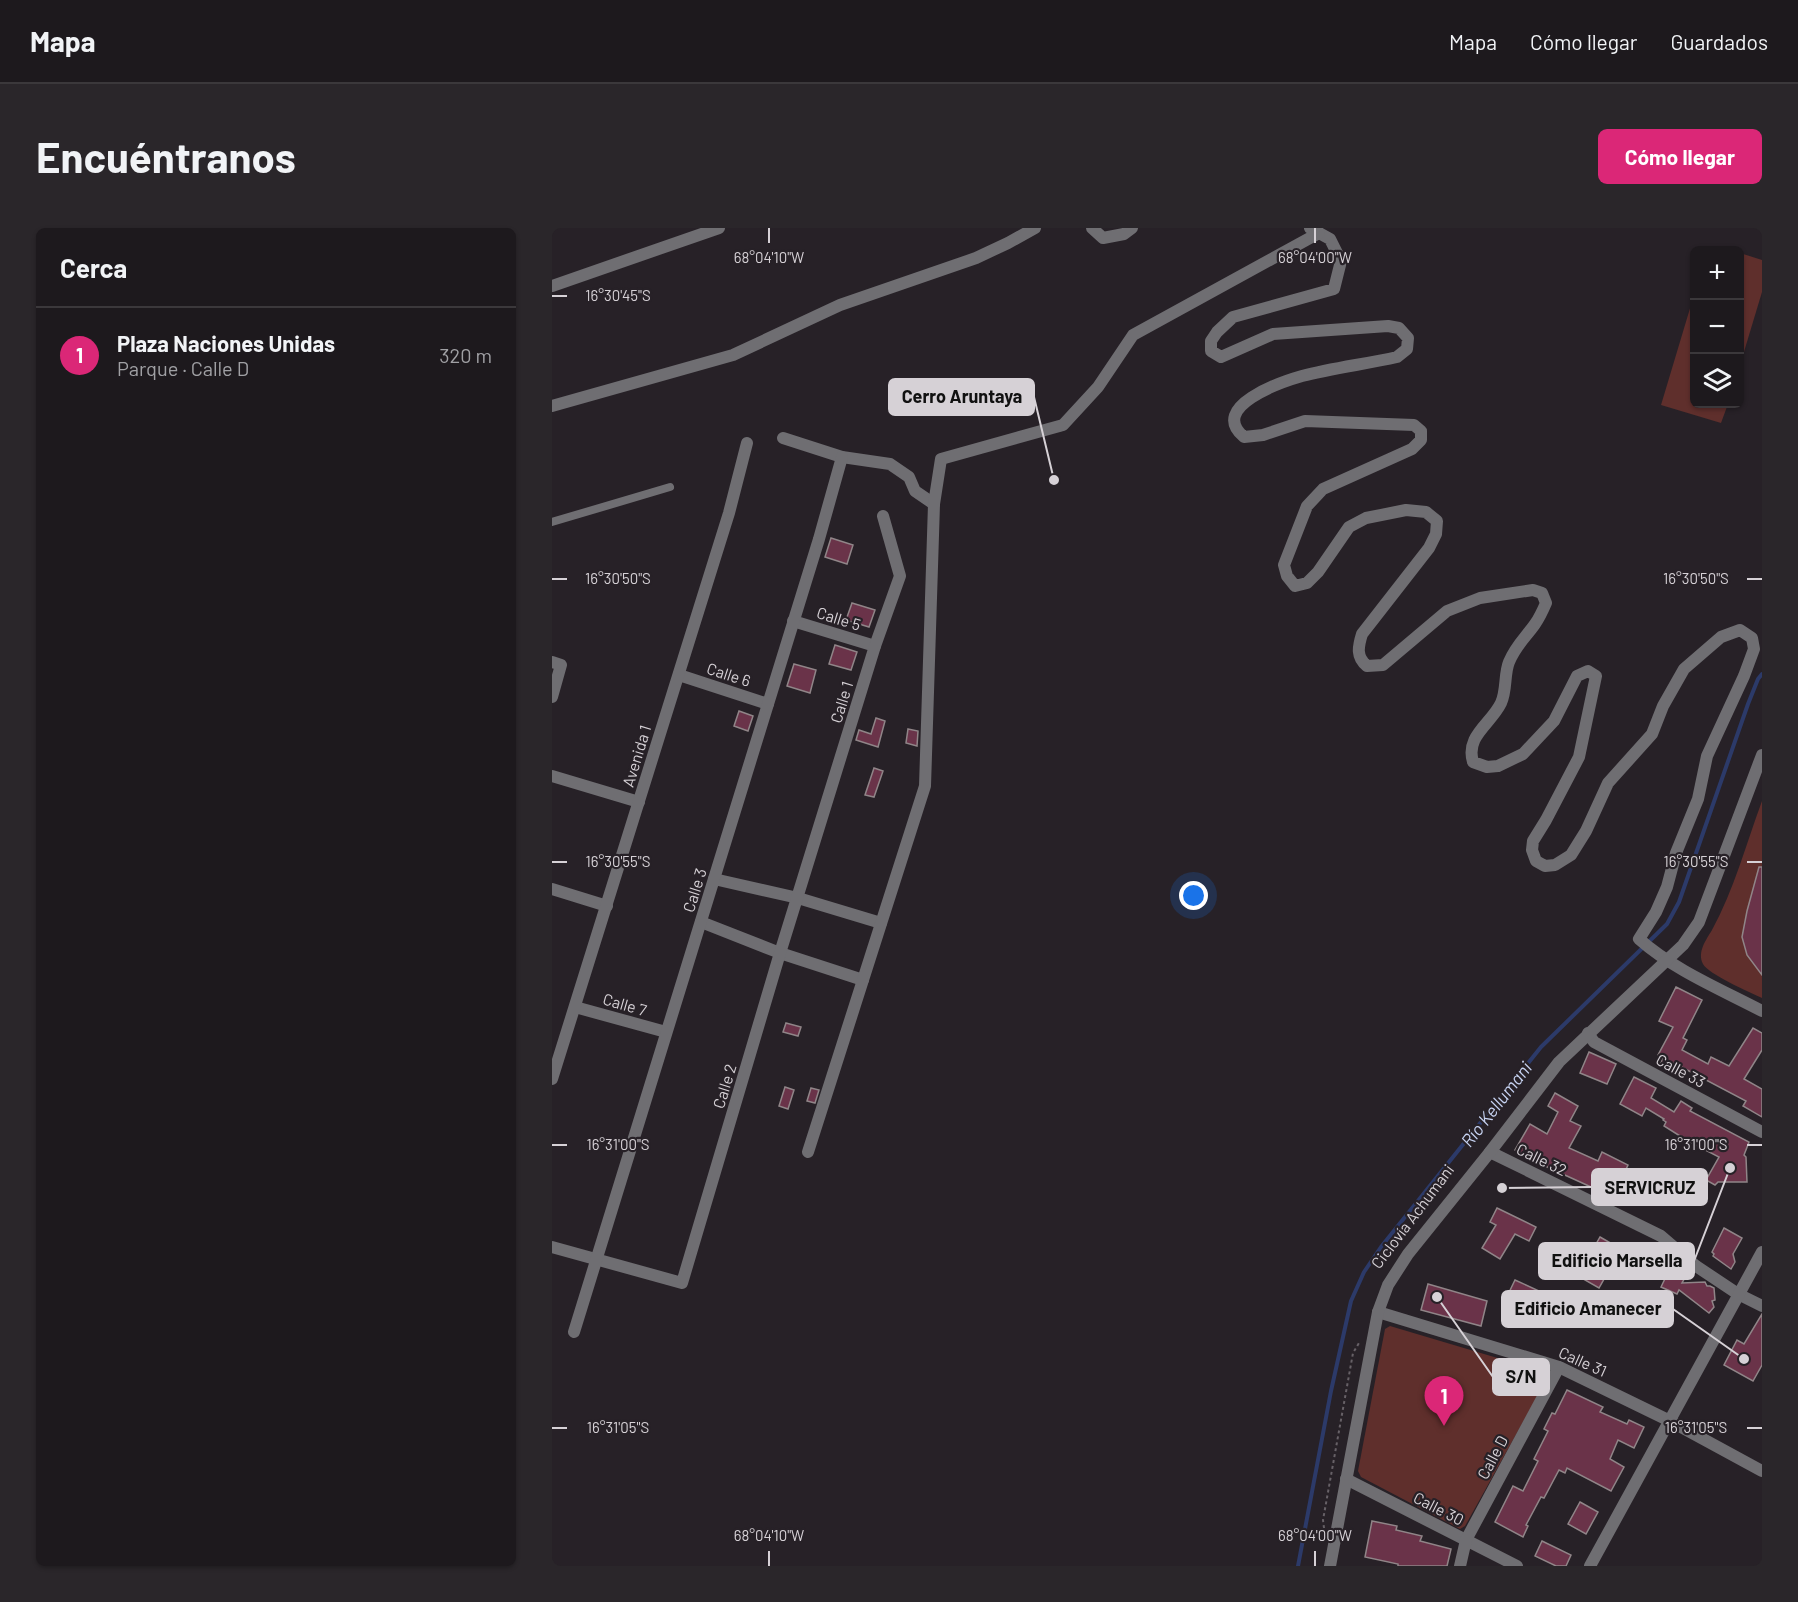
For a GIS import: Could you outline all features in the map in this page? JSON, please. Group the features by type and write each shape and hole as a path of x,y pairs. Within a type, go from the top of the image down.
{"street":[{"path":"552,286 719,228"},
{"path":"552,406 733,355 840,305 976,258 1035,228"},
{"path":"1092,228 1103,238 1124,234 1132,228"},
{"path":"808,1152 925,786 934,504 941,459 1062,425 1098,387 1133,335 1314,230 1330,239 1341,261 1334,289 1233,317 1211,341 1211,351 1221,357 1273,334 1388,326 1399,328 1408,338 1407,349 1397,357 1302,376 1252,396 1235,413 1234,423 1238,432 1244,437 1263,435 1305,421 1414,425 1421,431 1421,440 1412,449 1323,489 1307,506 1284,565 1287,576 1295,586 1307,583 1318,572 1349,527 1366,518 1406,510 1426,512 1437,521 1436,534 1429,548 1362,634 1358,647 1361,661 1367,666 1383,665 1447,611 1480,598 1533,590 1542,593 1546,603 1535,624 1517,645 1508,664 1502,701 1491,720 1475,737 1470,752 1473,762 1487,767 1498,766 1522,754 1554,721 1577,676 1588,671 1596,676 1579,757 1533,841 1532,850 1536,861 1545,866 1555,865 1570,855 1586,831 1608,783 1652,734 1663,706 1684,669 1721,637 1740,630 1752,638 1754,649 1707,756 1698,799 1676,853 1667,887 1640,939 1655,953 1762,1011"},
{"path":"783,438 842,457 890,464 909,477 915,491 934,504"},
{"name":"Avenida 1","path":"552,1079 729,513 747,442"},
{"name":"Calle 3","path":"574,1332 819,539 842,457"},
{"name":"Calle 1","path":"798,898 875,646 900,576 884,516"},
{"name":"Calle 5","path":"792,621 875,646"},
{"path":"552,697 556,663"},
{"name":"Calle 6","path":"679,675 768,704"},
{"path":"1330,1566 1378,1312 1388,1286 1402,1262 1559,1062 1683,945 1700,922 1762,755"},
{"path":"552,776 639,802"},
{"path":"714,879 798,898 881,923"},
{"path":"552,889 607,906"},
{"name":"Calle 2","path":"597,1260 682,1283 798,898"},
{"path":"701,922 780,953 863,980"},
{"name":"Calle 7","path":"575,1007 666,1032"},
{"name":"Calle 33","path":"1588,1033 1594,1042 1762,1132"},
{"name":"Calle 32","path":"1490,1152 1661,1236 1696,1266 1738,1294 1762,1306"},
{"path":"552,1247 597,1260"},
{"path":"1590,1566 1762,1252"},
{"name":"Calle 31","path":"1378,1312 1559,1367 1670,1421 1762,1471"},
{"name":"Calle D","path":"1460,1566 1466,1540 1559,1367"},
{"name":"Calle 30","path":"1346,1479 1517,1566"}],"lane":[{"path":"552,522 670,487"}],"path":[{"path":"1324,1533 1323,1520 1353,1353 1360,1338"}],"shaded area":[{"path":"1744,254 1762,260 1762,292 1744,352"},
{"path":"1690,308 1690,408 1727,408 1721,423 1661,405"},
{"path":"1762,801 1762,998 1712,973 1703,964 1701,955 1703,946 1720,915 1733,883"},
{"path":"1390,1326 1541,1371 1545,1376 1546,1381 1465,1526 1460,1529 1361,1477 1358,1471 1385,1329"}],"building":[{"path":"831,538 853,545 847,564 825,557"},
{"path":"852,603 875,610 869,627 846,620"},
{"path":"835,645 857,652 851,670 829,664"},
{"path":"794,664 816,670 810,693 787,686"},
{"path":"739,711 753,716 748,731 734,726"},
{"path":"876,718 885,721 878,747 856,740 859,730 871,734"},
{"path":"908,729 918,731 917,746 906,743"},
{"path":"874,768 883,771 874,797 865,795"},
{"path":"1759,867 1762,867 1762,975 1747,955 1742,937"},
{"path":"1676,987 1702,1000 1683,1038 1687,1040 1682,1050 1708,1064 1711,1057 1729,1066 1753,1028 1762,1033 1762,1050 1744,1079 1762,1089 1762,1117 1743,1106 1746,1101 1674,1063 1670,1070 1660,1065 1663,1058 1658,1055 1673,1027 1659,1021"},
{"path":"786,1023 801,1027 798,1036 783,1032"},
{"path":"1589,1052 1616,1064 1607,1084 1580,1073"},
{"path":"1634,1077 1656,1088 1651,1098 1674,1112 1681,1101 1692,1108 1690,1111 1749,1142 1744,1155 1747,1182 1718,1182 1715,1185 1706,1180 1719,1157 1664,1126 1666,1122 1664,1119 1646,1108 1642,1116 1620,1104"},
{"path":"785,1087 794,1090 788,1109 779,1106"},
{"path":"811,1088 819,1090 815,1103 807,1101"},
{"path":"1555,1093 1578,1106 1570,1121 1581,1126 1569,1148 1598,1161 1602,1152 1628,1165 1613,1197 1515,1150 1530,1124 1547,1134 1558,1112 1548,1106"},
{"path":"1497,1208 1536,1227 1529,1241 1515,1234 1500,1259 1482,1248 1496,1225 1490,1222"},
{"path":"1724,1228 1742,1238 1733,1254 1735,1262 1731,1269 1713,1256 1712,1252"},
{"path":"1600,1237 1621,1249 1599,1288 1578,1276"},
{"path":"1671,1266 1687,1274 1682,1283 1705,1282 1707,1286 1714,1288 1715,1300 1712,1301 1714,1307 1709,1313 1679,1290 1677,1294 1661,1287"},
{"path":"1515,1280 1550,1296 1539,1321 1503,1305"},
{"path":"1428,1284 1487,1301 1481,1326 1421,1310"},
{"path":"1762,1314 1762,1365 1753,1381 1724,1365 1737,1340 1744,1344"},
{"path":"1567,1390 1603,1407 1600,1412 1627,1424 1629,1420 1644,1427 1634,1448 1618,1440 1610,1459 1624,1467 1611,1491 1567,1468 1565,1473 1559,1470 1544,1498 1541,1497 1526,1525 1528,1526 1523,1537 1495,1522 1513,1486 1523,1491 1538,1461 1534,1459 1548,1431 1544,1429 1552,1413 1555,1414"},
{"path":"1580,1502 1598,1512 1586,1534 1568,1524"},
{"path":"1372,1521 1397,1526 1396,1530 1422,1536 1420,1541 1451,1549 1447,1566 1398,1566 1398,1564 1365,1557"},
{"path":"1542,1541 1571,1555 1566,1566 1556,1566 1535,1556"}],"waterway":[{"name":"Río Kellumani","path":"1298,1566 1331,1391 1351,1301 1364,1272 1381,1247 1541,1047 1667,924 1679,902 1748,704 1762,674"}],"place":[{"name":"Cerro Aruntaya","path":"1054,480"},
{"name":"Edificio Marsella","path":"1730,1168"},
{"name":"SERVICRUZ","path":"1502,1188"},
{"name":"S/N","path":"1437,1297"},
{"name":"Edificio Amanecer","path":"1744,1359"},
{"name":"Plaza Naciones Unidas","path":"1444,1426"}]}
